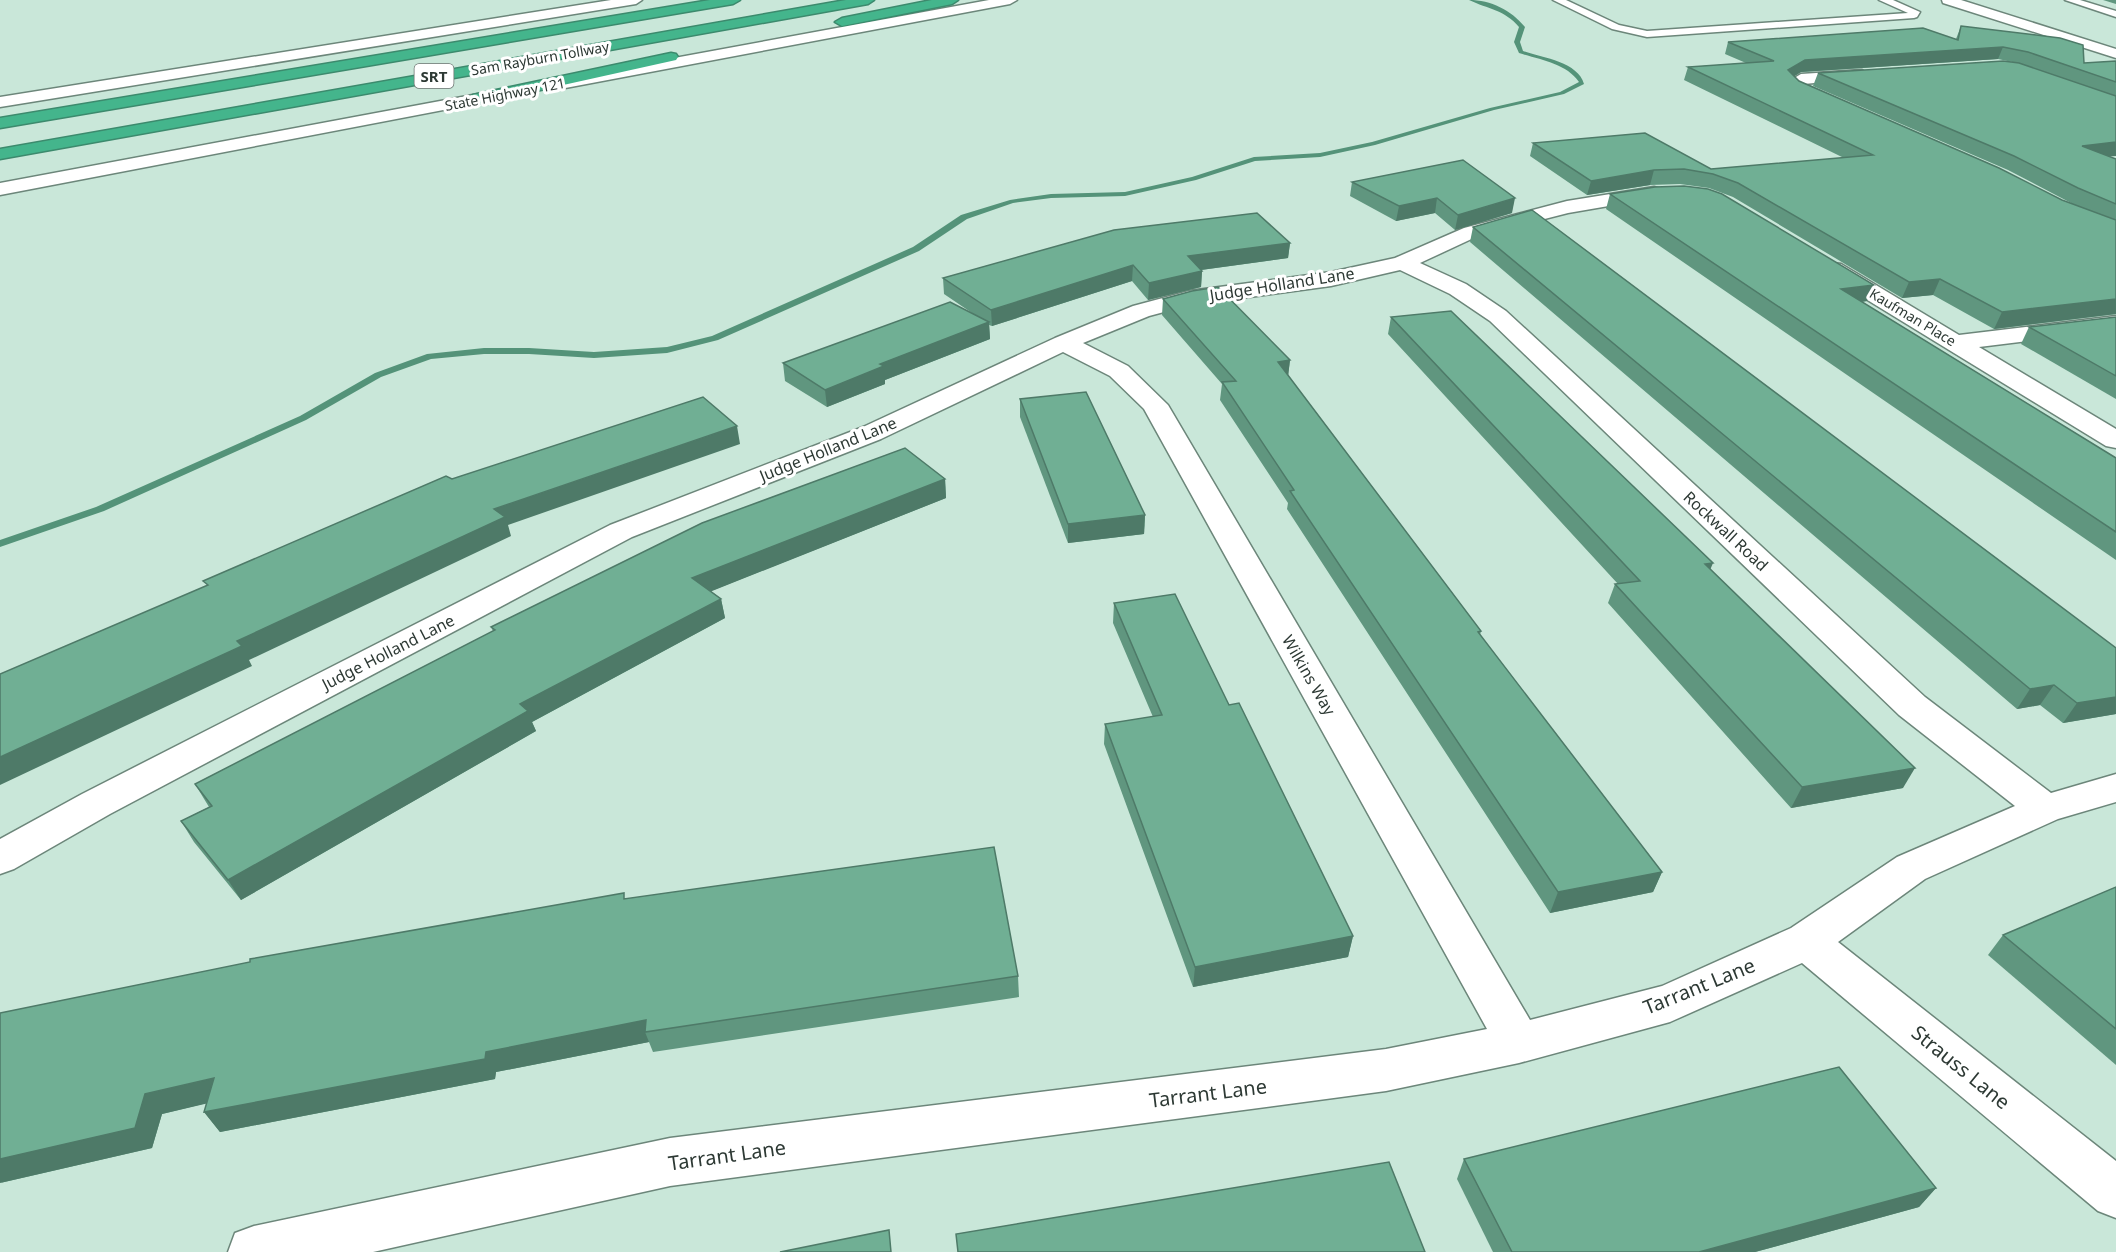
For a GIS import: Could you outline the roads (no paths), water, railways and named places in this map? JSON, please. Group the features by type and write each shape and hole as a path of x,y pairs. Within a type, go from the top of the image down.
{"highway":[{"name":"Sam Rayburn Tollway","path":"0,123 733,0"},
{"name":"Sam Rayburn Tollway","path":"0,154 868,0"},
{"path":"473,100 630,65 952,0"}],"street":[{"path":"0,102 636,0"},
{"name":"State Highway 121","path":"0,189 1010,0"},
{"path":"1948,0 2116,54"},
{"path":"1985,0 2116,40"},
{"path":"2036,28 2069,26"},
{"path":"1843,107 1802,89 1794,83 1801,79 1882,73"},
{"name":"Judge Holland Lane","path":"0,858 107,798 621,531 872,433 1063,343 1141,311 1189,298 1331,279 1402,263 1471,232 1567,207 1650,193 1680,192"},
{"name":"Kaufman Place","path":"1815,258 2116,440"},
{"name":"Rockwall Road","path":"1402,263 1458,289 1498,316 1912,706 2045,809"},
{"path":"1955,343 2116,323"},
{"name":"Wilkins Way","path":"1063,343 1119,371 1155,405 1519,1043"},
{"name":"Tarrant Lane","path":"254,1252 670,1162 1386,1070 1519,1043 1670,1003 1806,941 1911,868 2045,809 2116,788"},
{"name":"Strauss Lane","path":"1806,941 2116,1193"}],"lane":[{"path":"1558,0 1616,27 1647,34 1914,15 1915,12 1884,0"},
{"path":"2070,0 2116,14"}],"waterway":[{"path":"0,544 100,509 303,418 378,375 430,356 484,351 594,355 667,350 715,338 916,249 964,217 1012,201 1051,196 1125,194 1194,179 1254,159 1320,155 1373,144 1492,109 1562,93 1582,83 1577,76 1564,67 1521,52 1517,42 1522,27 1517,21 1500,9 1471,0"}]}
